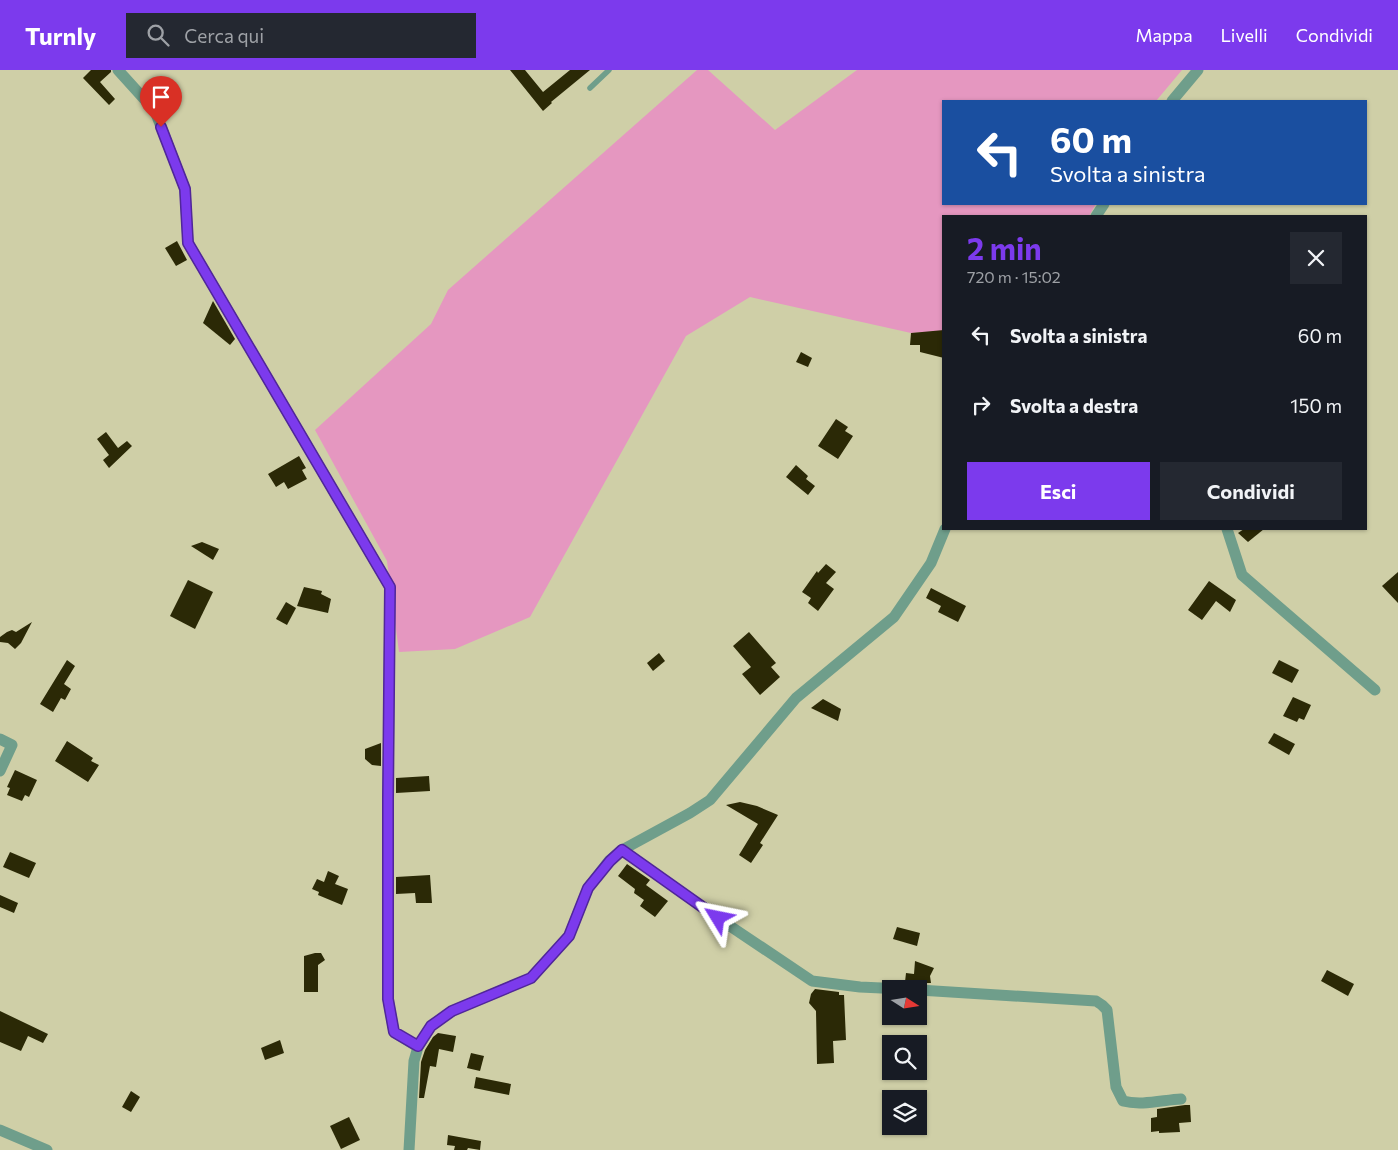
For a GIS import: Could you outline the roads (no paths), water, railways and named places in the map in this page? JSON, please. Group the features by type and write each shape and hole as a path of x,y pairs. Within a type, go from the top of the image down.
{"street":[{"path":"118,70 155,111 185,189 188,243 390,587 388,999 394,1032 418,1046"},
{"path":"1173,100 1198,70"},
{"path":"409,1150 414,1061 418,1046 431,1026 452,1011 531,978 569,936 588,888 610,861 622,850 710,800 796,698 894,617 931,563 945,530"},
{"path":"1227,530 1242,575 1375,690"},
{"path":"0,739 12,746 0,771"},
{"path":"622,850 812,981 882,988"},
{"path":"928,991 1096,1002 1107,1010 1116,1087 1123,1100 1130,1102 1181,1099"},
{"path":"0,1130 47,1150"}],"lane":[{"path":"590,88 609,70"}]}
